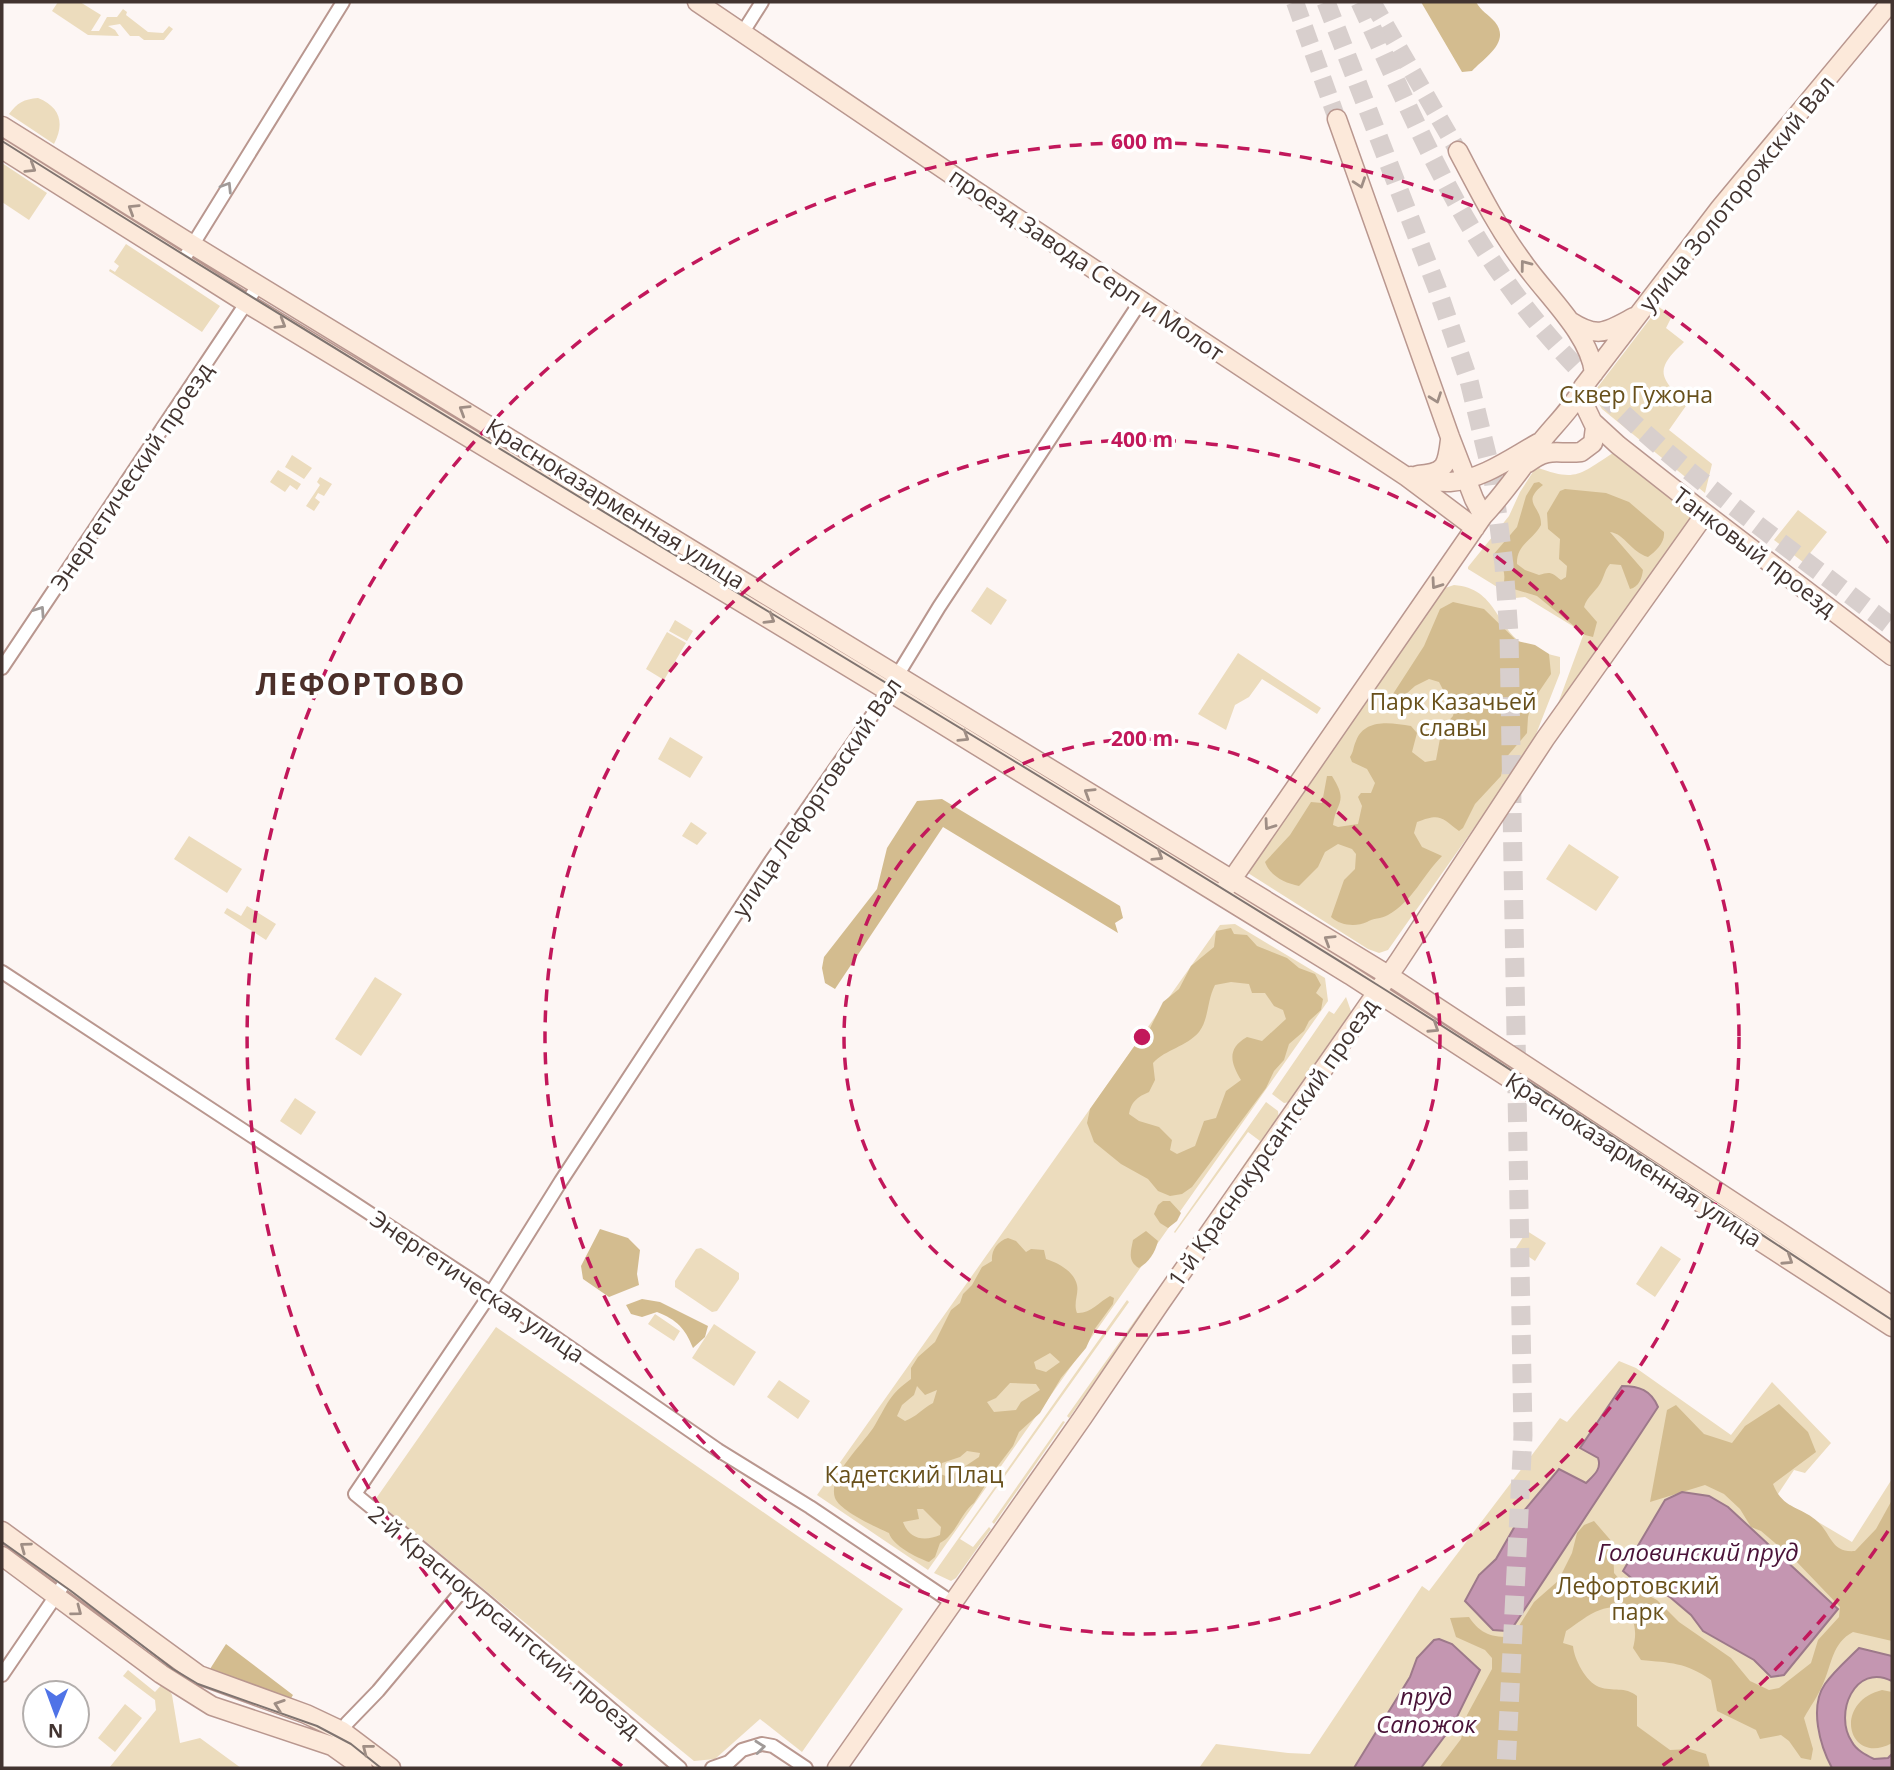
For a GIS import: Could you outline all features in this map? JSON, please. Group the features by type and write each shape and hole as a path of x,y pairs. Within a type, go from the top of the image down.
{"street":[{"path":"182,262 344,2"},
{"name":"проезд Завода Серп и Молот","path":"697,2 1141,301 1479,522"},
{"path":"743,32 762,2"},
{"name":"улица Золоторожский Вал","path":"1479,522 1507,492 1541,442 1720,208 1891,2"},
{"path":"1226,887 1479,522 1466,478 1337,119"},
{"name":"Красноказарменная улица","path":"2,126 893,683 1226,887 1388,975 1892,1306"},
{"name":"Красноказарменная улица","path":"2,149 246,303 893,683"},
{"path":"1458,151 1489,210 1522,262 1567,319 1592,357 1584,404 1596,432 1590,447"},
{"name":"Энергетический проезд","path":"2,668 258,284"},
{"name":"улица Лефортовский Вал","path":"491,1293 561,1181 764,872 893,683 939,607 1141,301"},
{"path":"1567,319 1595,333 1608,330 1639,314"},
{"path":"1565,451 1556,438 1561,419 1580,413 1591,420"},
{"name":"Танковый проезд","path":"1591,420 1618,445 1705,514 1892,656"},
{"path":"1404,475 1430,473 1441,469 1448,462 1450,436"},
{"path":"1404,475 1437,482 1452,482 1481,474 1541,442"},
{"path":"1525,465 1543,454 1565,451 1576,453 1603,443 1618,445"},
{"name":"1-й Краснокурсантский проезд","path":"837,1768 1388,975 1545,739 1705,514"},
{"name":"Красноказарменная улица","path":"1226,887 1376,992 1892,1327"},
{"name":"Энергетическая улица","path":"2,972 491,1293 695,1434 953,1603"},
{"name":"2-й Краснокурсантский проезд","path":"491,1293 355,1494 680,1768"},
{"path":"2,1531 199,1675 306,1714 342,1731 391,1768"},
{"path":"2,1556 161,1674 191,1693 224,1710 332,1746 363,1768"},
{"path":"2,1675 68,1578"},
{"path":"332,1746 466,1586"},
{"path":"712,1768 729,1762 742,1750 762,1744 773,1746 806,1768"}],"green space":[{"path":"58,2 80,2 101,15 91,31 99,31 107,17 117,17 123,9 127,12 126,15 148,32 163,33 169,26 173,29 164,40 144,40 139,36 130,36 120,24 108,26 119,36 88,35 52,11"},
{"path":"1421,2 1476,2 1499,29 1498,43 1472,71 1462,72"},
{"path":"38,98 56,111 60,123 54,144 9,114 21,102"},
{"path":"2,163 47,193 29,220 2,202"},
{"path":"126,244 220,306 202,332 109,271 110,269 115,272 119,266 114,262"},
{"name":"Сквер Гужона","path":"1659,307 1672,316 1666,328 1684,342 1665,365 1664,376 1670,387 1688,403 1669,430 1712,464 1705,493 1602,409 1597,401 1597,388"},
{"name":"Парк Казачьей славы","path":"1613,453 1693,515 1693,519 1556,709 1584,633 1525,597 1515,598 1468,567 1509,516 1536,467 1560,474 1577,474"},
{"path":"292,455 312,468 304,479 285,467"},
{"path":"278,470 301,484 297,490 290,485 285,492 270,482"},
{"path":"320,477 332,484 324,496 318,493 315,498 320,502 314,511 306,506 320,485 317,482"},
{"path":"1534,483 1543,485 1536,491 1533,501 1541,525 1517,557 1517,564 1525,570 1539,575 1551,573 1561,580 1566,577 1567,566 1559,559 1560,539 1548,529 1547,513 1560,491 1565,489 1606,493 1629,502 1664,532 1661,543 1648,557 1620,536 1610,532 1643,573 1638,584 1630,589 1621,565 1608,566 1600,584 1584,607 1597,622 1593,637 1585,635 1537,596 1507,587 1503,570 1493,555 1517,527 1526,496"},
{"path":"1798,510 1827,532 1803,562 1774,540"},
{"name":"Парк Казачьей славы","path":"1454,585 1468,588 1488,601 1517,640 1539,652 1560,657 1560,673 1531,747 1388,950 1379,953 1368,949 1248,873 1432,597 1442,589"},
{"path":"987,587 1007,600 991,625 971,611"},
{"name":"Парк Казачьей славы","path":"1453,602 1484,609 1517,641 1535,645 1549,654 1551,674 1532,702 1527,733 1504,760 1501,776 1475,804 1463,828 1459,831 1436,817 1417,822 1414,833 1422,847 1442,856 1411,895 1385,916 1358,925 1339,922 1331,917 1344,880 1355,869 1356,854 1352,849 1338,844 1325,852 1318,867 1299,886 1279,878 1270,871 1265,862 1290,835 1311,802 1322,803 1327,776 1332,776 1341,797 1333,825 1338,827 1358,824 1362,806 1358,797 1361,793 1371,793 1375,783 1367,769 1352,762 1350,757 1360,734 1372,725 1411,726 1417,733 1412,752 1425,762 1436,760 1442,728 1454,711 1439,682 1429,679 1415,686 1396,703 1388,697 1393,694 1424,646 1440,609"},
{"path":"675,620 693,631 687,641 669,631"},
{"path":"667,632 686,643 664,680 646,669"},
{"path":"1238,653 1321,708 1317,714 1262,679 1249,697 1235,705 1226,730 1198,714"},
{"path":"670,737 703,757 690,778 658,759"},
{"path":"942,799 1120,906 1123,918 1115,923 1118,933 943,827 835,989 825,983 822,968 824,957 877,889 887,848 917,801"},
{"path":"691,822 707,833 697,845 682,836"},
{"path":"189,836 242,869 227,893 174,859"},
{"path":"1569,844 1619,877 1596,911 1546,879"},
{"path":"247,906 276,924 266,940 224,913 227,908 241,916"},
{"name":"Кадетский Плац","path":"1235,924 1325,978 1328,1001 928,1570 817,1495 1220,925"},
{"path":"1231,928 1234,934 1247,935 1257,946 1287,958 1299,968 1315,974 1321,985 1316,993 1323,999 1321,1010 1289,1044 1284,1060 1274,1071 1266,1088 1192,1187 1182,1194 1170,1196 1158,1191 1148,1179 1121,1164 1094,1142 1087,1123 1090,1109 1150,1028 1163,1002 1179,989 1191,966 1214,947 1216,931","holes":["1231,982 1249,984 1252,993 1265,993 1274,1006 1283,1010 1286,1019 1262,1041 1247,1037 1236,1046 1232,1057 1241,1080 1226,1091 1216,1118 1204,1121 1195,1146 1177,1154 1170,1150 1172,1140 1159,1127 1139,1121 1129,1114 1131,1106 1149,1092 1155,1080 1153,1063 1199,1032 1205,1021 1215,985"]},
{"path":"375,977 402,994 361,1056 335,1039"},
{"path":"1346,997 1352,1014 1290,1102 1284,1103 1272,1094 1329,1011 1334,1014"},
{"path":"295,1098 316,1112 301,1135 280,1121"},
{"path":"1266,1102 1278,1111 1279,1120 1242,1171 1240,1170 1260,1141 1248,1132 1175,1233 1174,1232"},
{"path":"1163,1201 1170,1201 1181,1213 1177,1221 1168,1228 1160,1223 1154,1214"},
{"path":"600,1229 628,1238 640,1250 637,1274 639,1285 609,1297 583,1279 581,1266"},
{"path":"1146,1231 1158,1241 1151,1257 1139,1268 1131,1259 1131,1248 1133,1240"},
{"path":"1527,1231 1546,1243 1535,1261 1516,1248"},
{"path":"1008,1238 1016,1241 1026,1252 1031,1249 1044,1250 1046,1259 1069,1272 1077,1285 1077,1313 1090,1310 1110,1296 1114,1298 1113,1304 1040,1413 1019,1432 1013,1446 974,1503 950,1535 940,1543 935,1557 929,1562 900,1546 889,1533 859,1518 838,1503 834,1489 836,1479 890,1400 911,1379 911,1368 918,1357 935,1342 951,1310 960,1303 963,1294 972,1285 982,1267 992,1261 996,1247","holes":["1050,1353 1060,1362 1046,1372 1036,1369 1034,1362","1010,1383 1036,1384 1040,1390 1021,1402 1016,1410 994,1412 987,1402 996,1398","917,1386 925,1395 937,1390 933,1403 905,1421 897,1416 902,1405 914,1395","967,1451 980,1453 979,1457 949,1477 940,1474 942,1463 960,1457","912,1467 924,1469 927,1477 925,1487 919,1488 906,1472","917,1509 923,1509 941,1527 940,1535 918,1538 909,1532 903,1522 919,1519"]},
{"path":"1661,1246 1681,1259 1655,1297 1636,1284"},
{"path":"701,1248 739,1273 739,1279 717,1311 712,1312 675,1287 675,1281 696,1249"},
{"path":"642,1299 660,1302 708,1326 705,1337 693,1348 687,1335 670,1318 657,1312 642,1317 631,1314 626,1305"},
{"path":"1127,1300 1129,1302 960,1539 973,1547 989,1527 991,1529 956,1578 951,1581 934,1573"},
{"path":"1148,1302 1150,1304 1069,1418 1067,1416"},
{"path":"655,1314 680,1331 674,1341 648,1324"},
{"path":"714,1324 756,1352 734,1386 692,1358"},
{"path":"496,1327 903,1609 802,1752 760,1719 715,1759 694,1761 375,1500"},
{"name":"Лефортовский парк","path":"1619,1361 1636,1368 1731,1435 1772,1382 1831,1443 1805,1473 1794,1470 1776,1497 1852,1542 1892,1479 1892,1768 1199,1768 1216,1744 1310,1754 1422,1586 1429,1591 1560,1418 1567,1422"},
{"path":"779,1380 810,1401 798,1419 767,1397"},
{"path":"1779,1404 1808,1432 1816,1452 1773,1484 1782,1499 1818,1522 1836,1546 1855,1551 1876,1529 1892,1500 1892,1641 1853,1632 1841,1642 1821,1688 1804,1718 1813,1749 1811,1760 1801,1758 1781,1735 1760,1739 1756,1730 1717,1711 1711,1680 1702,1674 1678,1664 1641,1660 1633,1648 1635,1630 1630,1616 1619,1608 1610,1607 1591,1614 1566,1631 1563,1643 1573,1646 1582,1670 1594,1684 1628,1691 1637,1696 1637,1726 1670,1750 1690,1749 1706,1754 1710,1768 1439,1768 1461,1739 1467,1715 1492,1669 1492,1658 1485,1650 1456,1637 1450,1618 1469,1617 1478,1628 1488,1634 1512,1637 1534,1602 1558,1581 1572,1553 1577,1533 1584,1525 1594,1521 1613,1543 1614,1573 1621,1581 1657,1600 1679,1622 1731,1658 1750,1681 1769,1690 1779,1688 1811,1663 1818,1640 1839,1617 1840,1607 1795,1560 1761,1531 1751,1527 1740,1509 1724,1494 1705,1485 1650,1502 1667,1410 1676,1405 1704,1434 1732,1443 1745,1426"},
{"path":"1063,1421 1065,1422 994,1524 992,1522"},
{"path":"226,1644 293,1695 290,1700 210,1669"},
{"path":"128,1670 155,1692 165,1681 172,1695 180,1743 200,1738 241,1768 109,1768 156,1710 155,1700 123,1676"},
{"path":"1882,1690 1892,1692 1892,1743 1877,1748 1865,1747 1856,1740 1851,1719 1856,1707 1866,1697"},
{"path":"125,1704 142,1718 115,1752 98,1738"}],"water":[{"path":"1622,1386 1644,1390 1658,1407 1513,1627 1506,1631 1493,1630 1465,1601 1479,1575 1496,1559 1523,1512 1559,1469 1586,1483 1596,1472 1598,1458 1580,1448"},
{"name":"Головинский пруд","path":"1682,1492 1709,1496 1728,1507 1838,1609 1784,1675 1771,1677 1754,1660 1703,1631 1691,1615 1671,1598 1648,1583 1635,1581 1623,1571 1665,1500"},
{"name":"пруд Сапожок","path":"1434,1640 1452,1644 1480,1670 1453,1725 1421,1768 1354,1768 1410,1677 1417,1658"},
{"path":"1859,1648 1892,1656 1892,1681 1879,1677 1867,1679 1858,1685 1847,1705 1847,1731 1856,1747 1874,1759 1888,1758 1892,1754 1892,1768 1832,1768 1820,1738 1817,1715 1820,1693 1832,1675"}],"tunnel":[{"path":"1295,2 1337,119"},
{"path":"1326,2 1437,288 1469,381 1493,479 1504,565 1509,634 1523,1435 1506,1768"},
{"path":"1360,2 1427,146 1464,216 1507,283 1546,334 1637,426 1686,468 1892,627"},
{"path":"1372,2 1458,151"}],"tram line":[{"path":"2,141 344,354 1033,772 1376,984 1892,1320"},
{"path":"2,1542 173,1669 198,1684 317,1726 351,1744 381,1768"}],"district":[{"name":"ЛЕФОРТОВО","path":"361,683"}]}
